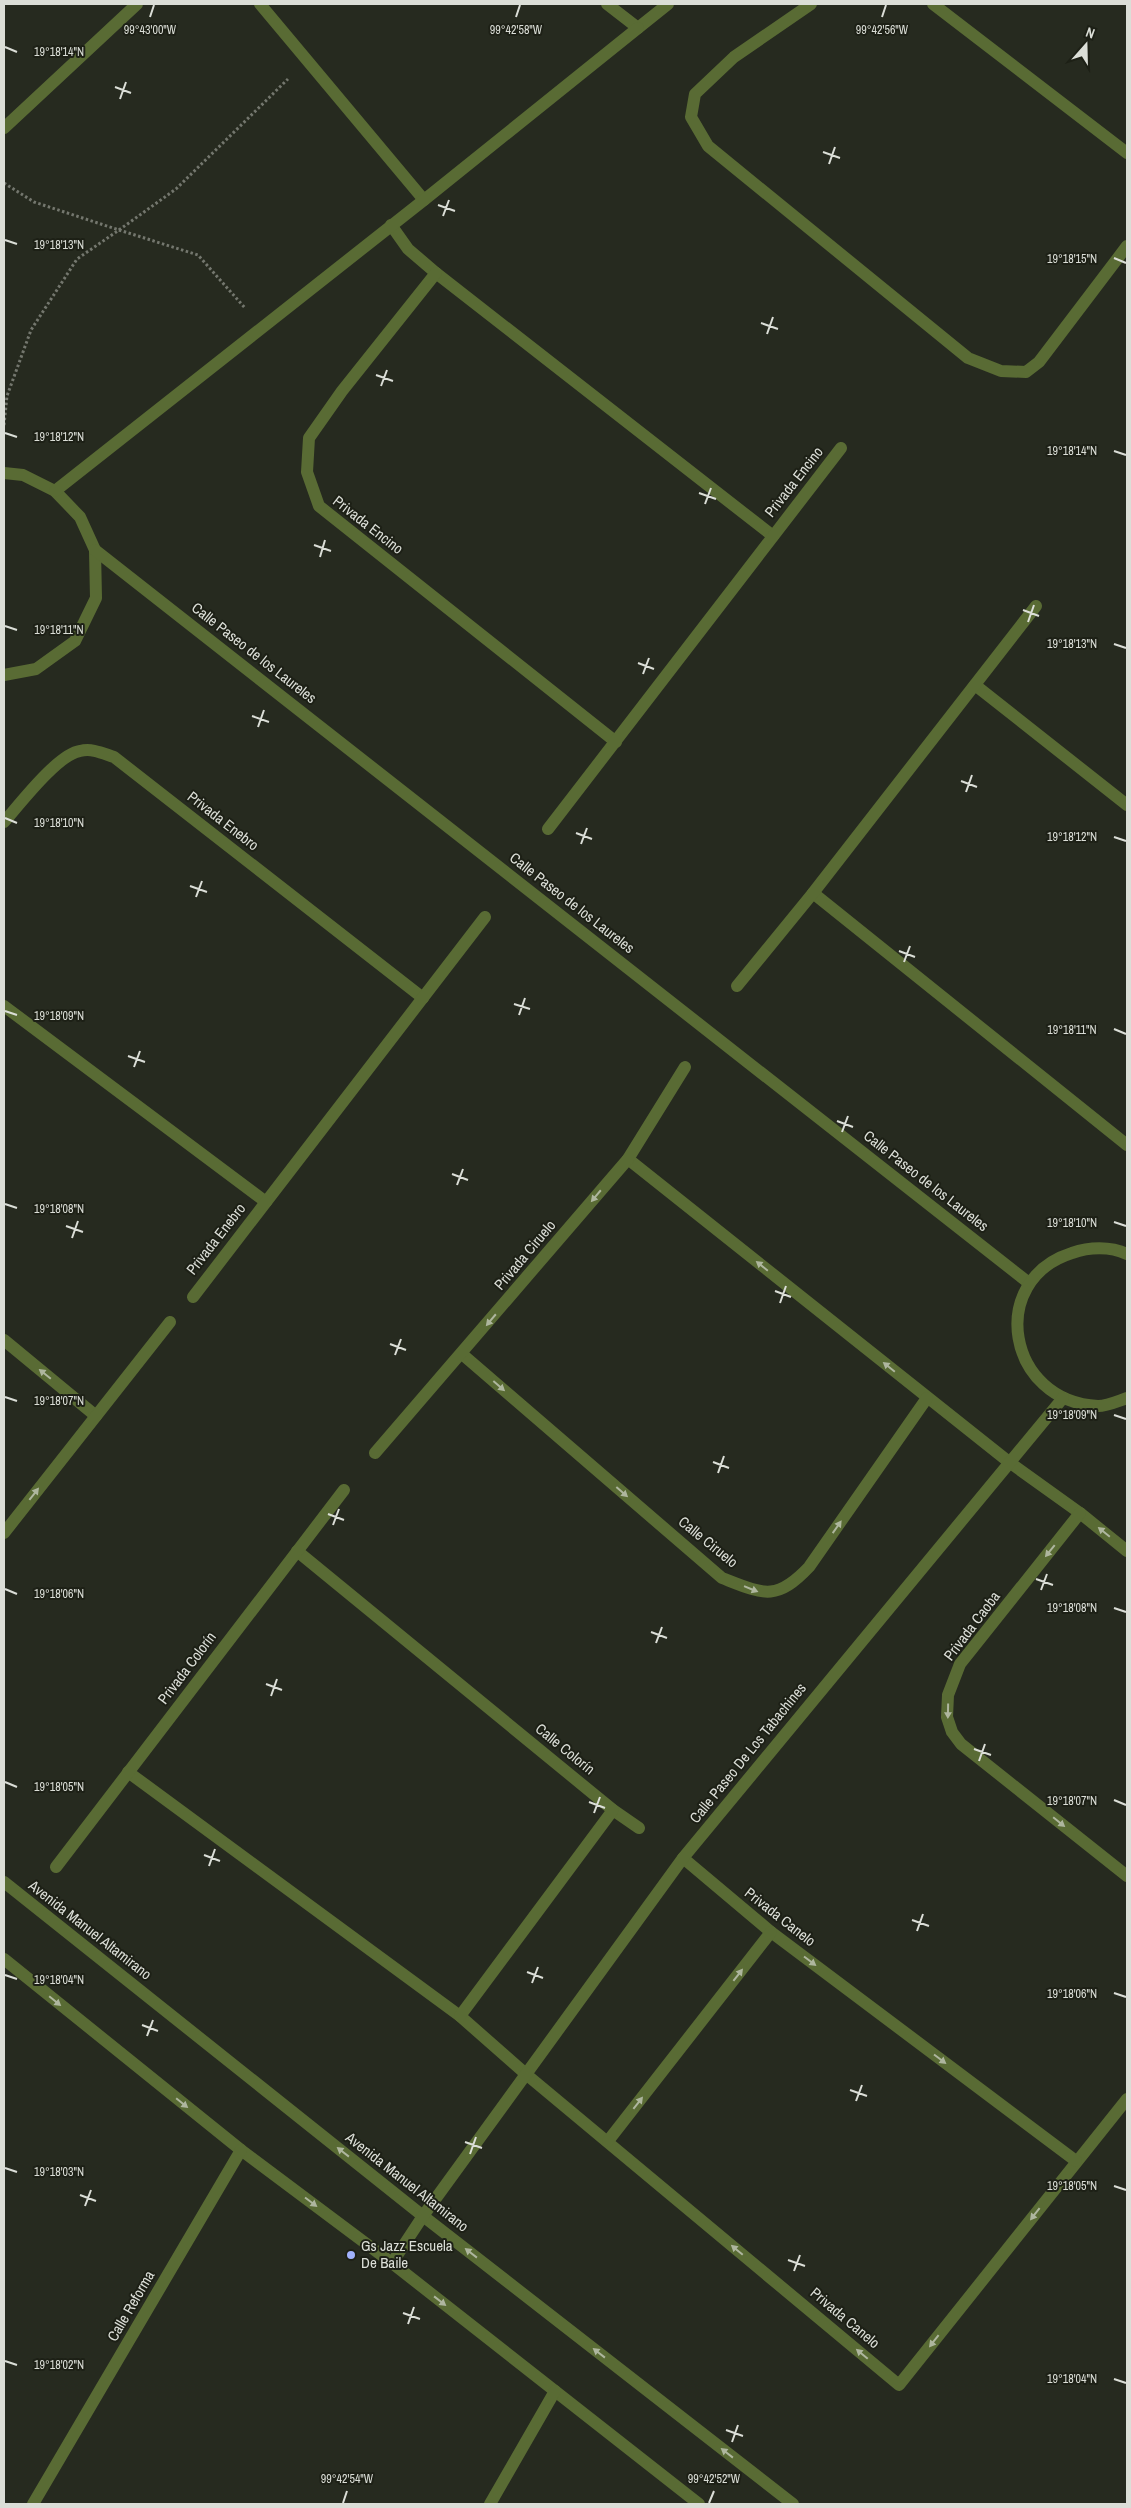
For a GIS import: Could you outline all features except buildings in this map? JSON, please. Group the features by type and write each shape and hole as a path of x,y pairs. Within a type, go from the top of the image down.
{"street":[{"path":"4,128 137,4"},
{"path":"260,4 424,200"},
{"path":"607,4 638,28"},
{"path":"55,491 391,224 424,200 668,4"},
{"path":"811,4 734,56 695,94 691,117 708,146 968,358 1001,371 1026,372 1040,362 1127,246"},
{"path":"933,4 1127,153"},
{"name":"Privada Encino","path":"391,224 408,249 436,273 773,536"},
{"name":"Privada Encino","path":"436,273 342,391 309,438 307,472 319,506 616,742"},
{"name":"Privada Encino","path":"548,829 841,448"},
{"path":"4,473 22,475 55,491 80,517 95,550 96,598 75,641 36,669 4,675"},
{"name":"Calle Paseo de los Laureles","path":"95,550 1029,1283"},
{"path":"737,986 813,893 1036,606"},
{"path":"975,685 1127,805"},
{"name":"Privada Enebro","path":"4,822 61,759 78,750 97,750 114,757 423,998"},
{"path":"813,893 1127,1145"},
{"name":"Privada Enebro","path":"192,1297 485,917"},
{"name":"Privada Enebro","path":"4,1006 266,1202"},
{"name":"Privada Ciruelo","path":"375,1453 628,1159 685,1067"},
{"path":"628,1159 927,1398 1009,1462 1080,1513 1127,1551"},
{"path":"1127,1254 1090,1247 1055,1258 1029,1283 1018,1313 1019,1346 1034,1376 1063,1398 1099,1406 1127,1398"},
{"path":"4,1533 170,1322"},
{"path":"4,1340 96,1416"},
{"name":"Calle Ciruelo","path":"462,1354 722,1578 761,1593 783,1589 796,1581 809,1567 927,1398"},
{"name":"Calle Paseo De Los Tabachines","path":"392,2263 683,1858 1063,1398"},
{"name":"Privada Colorín","path":"56,1866 344,1490"},
{"name":"Privada Caoba","path":"1080,1513 960,1664 948,1695 947,1717 952,1732 961,1744 1127,1876"},
{"name":"Calle Colorín","path":"297,1551 613,1810"},
{"path":"128,1772 460,2016 527,2075"},
{"path":"460,2016 613,1810 639,1828"},
{"name":"Privada Canelo","path":"683,1858 771,1932 1076,2162"},
{"name":"Avenida Manuel Altamirano","path":"4,1882 424,2216 793,2504"},
{"path":"608,2141 771,1932"},
{"path":"4,1960 241,2150 392,2263 699,2504"},
{"name":"Privada Canelo","path":"527,2075 899,2385 1127,2099"},
{"name":"Calle Reforma","path":"33,2504 241,2150"},
{"path":"490,2504 555,2391"}],"path":[{"path":"4,425 7,396 31,330 77,259 176,189 306,60"},
{"path":"4,183 34,202 198,255 261,327"}],"place":[{"name":"Gs Jazz Escuela De Baile","path":"351,2255"}]}
